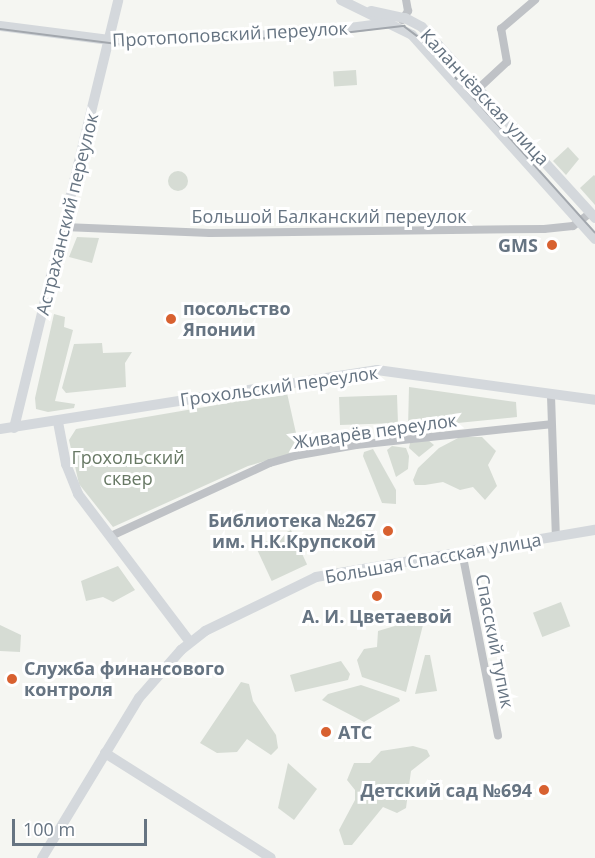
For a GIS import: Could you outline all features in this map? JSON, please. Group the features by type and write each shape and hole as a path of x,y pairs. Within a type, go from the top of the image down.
{"street":[{"name":"Астраханский переулок","path":"14,428 118,0"},
{"path":"341,0 357,9"},
{"path":"388,23 405,18 406,0"},
{"path":"479,88 507,62 501,29 534,0"},
{"name":"Каланчёвская улица","path":"357,9 405,18 422,27 592,215"},
{"name":"Каланчёвская улица","path":"357,9 412,35 595,239"},
{"name":"Протопоповский переулок","path":"0,26 109,42 310,33 388,23"},
{"name":"Большой Балканский переулок","path":"64,227 303,232 565,228 592,215"},
{"name":"Грохольский переулок","path":"0,429 58,422 368,370 396,371 551,396 595,400"},
{"path":"551,396 556,537"},
{"path":"58,422 72,480 189,641"},
{"name":"Живарёв переулок","path":"111,536 270,463 294,456 356,445 552,423"},
{"name":"Большая Спасская улица","path":"42,858 139,698 189,641 316,577 595,530"},
{"name":"Спасский тупик","path":"462,552 498,736"},
{"path":"105,753 271,858"}],"green space":[{"path":"356,70 357,85 334,87 333,72"},
{"path":"568,147 579,159 566,175 553,161"},
{"path":"178,171 185,174 188,181 185,188 178,191 171,188 168,181 171,174"},
{"path":"595,176 595,205 580,188"},
{"path":"77,237 99,238 92,263 69,257"},
{"path":"54,314 65,317 64,327 73,330 55,401 75,404 74,408 48,412 36,409 35,398"},
{"path":"102,343 103,353 132,352 125,363 126,387 66,393 62,388 74,344"},
{"path":"409,387 516,402 517,417 408,428"},
{"name":"Грохольский сквер","path":"287,393 300,451 248,466 113,527 79,484 69,440 76,429"},
{"path":"397,395 398,423 340,425 339,397"},
{"path":"460,437 482,437 496,451 488,465 497,486 485,500 473,487 460,490 443,482 415,485 413,480 418,468 439,448"},
{"path":"428,440 434,445 419,457 409,448 410,443"},
{"path":"392,446 406,448 409,456 408,469 396,477 387,450"},
{"path":"373,449 396,490 396,504 382,503 363,456 364,452"},
{"path":"291,530 307,564 272,581 256,546"},
{"path":"118,566 135,590 113,602 103,597 86,601 81,581"},
{"path":"561,602 570,626 542,637 533,613"},
{"path":"425,617 406,692 362,677 357,660 364,649 377,647 378,631"},
{"path":"0,625 21,635 20,652 0,651"},
{"path":"425,655 430,655 437,691 415,694"},
{"path":"341,661 350,674 348,680 295,692 290,675"},
{"path":"241,682 249,684 253,701 276,735 278,748 271,755 247,739 237,752 217,753 200,743"},
{"path":"361,685 399,698 400,701 364,722 322,700 328,694"},
{"path":"413,746 427,750 430,756 411,771 406,808 397,813 383,807 352,845 344,845 339,830 355,800 355,790 347,780 354,763 370,763 381,751"},
{"path":"288,763 317,789 294,820 278,808"}],"tram line":[{"path":"0,29 125,45 326,35 404,26 421,39 595,232"}],"place":[{"name":"GMS","path":"552,245"},
{"name":"посольство Японии","path":"171,319"},
{"name":"Библиотека №267 им. Н.К.Крупской","path":"388,531"},
{"name":"А. И. Цветаевой","path":"377,596"},
{"name":"Служба финансового контроля","path":"12,679"},
{"name":"АТС","path":"326,732"},
{"name":"Детский сад №694","path":"544,790"}]}
